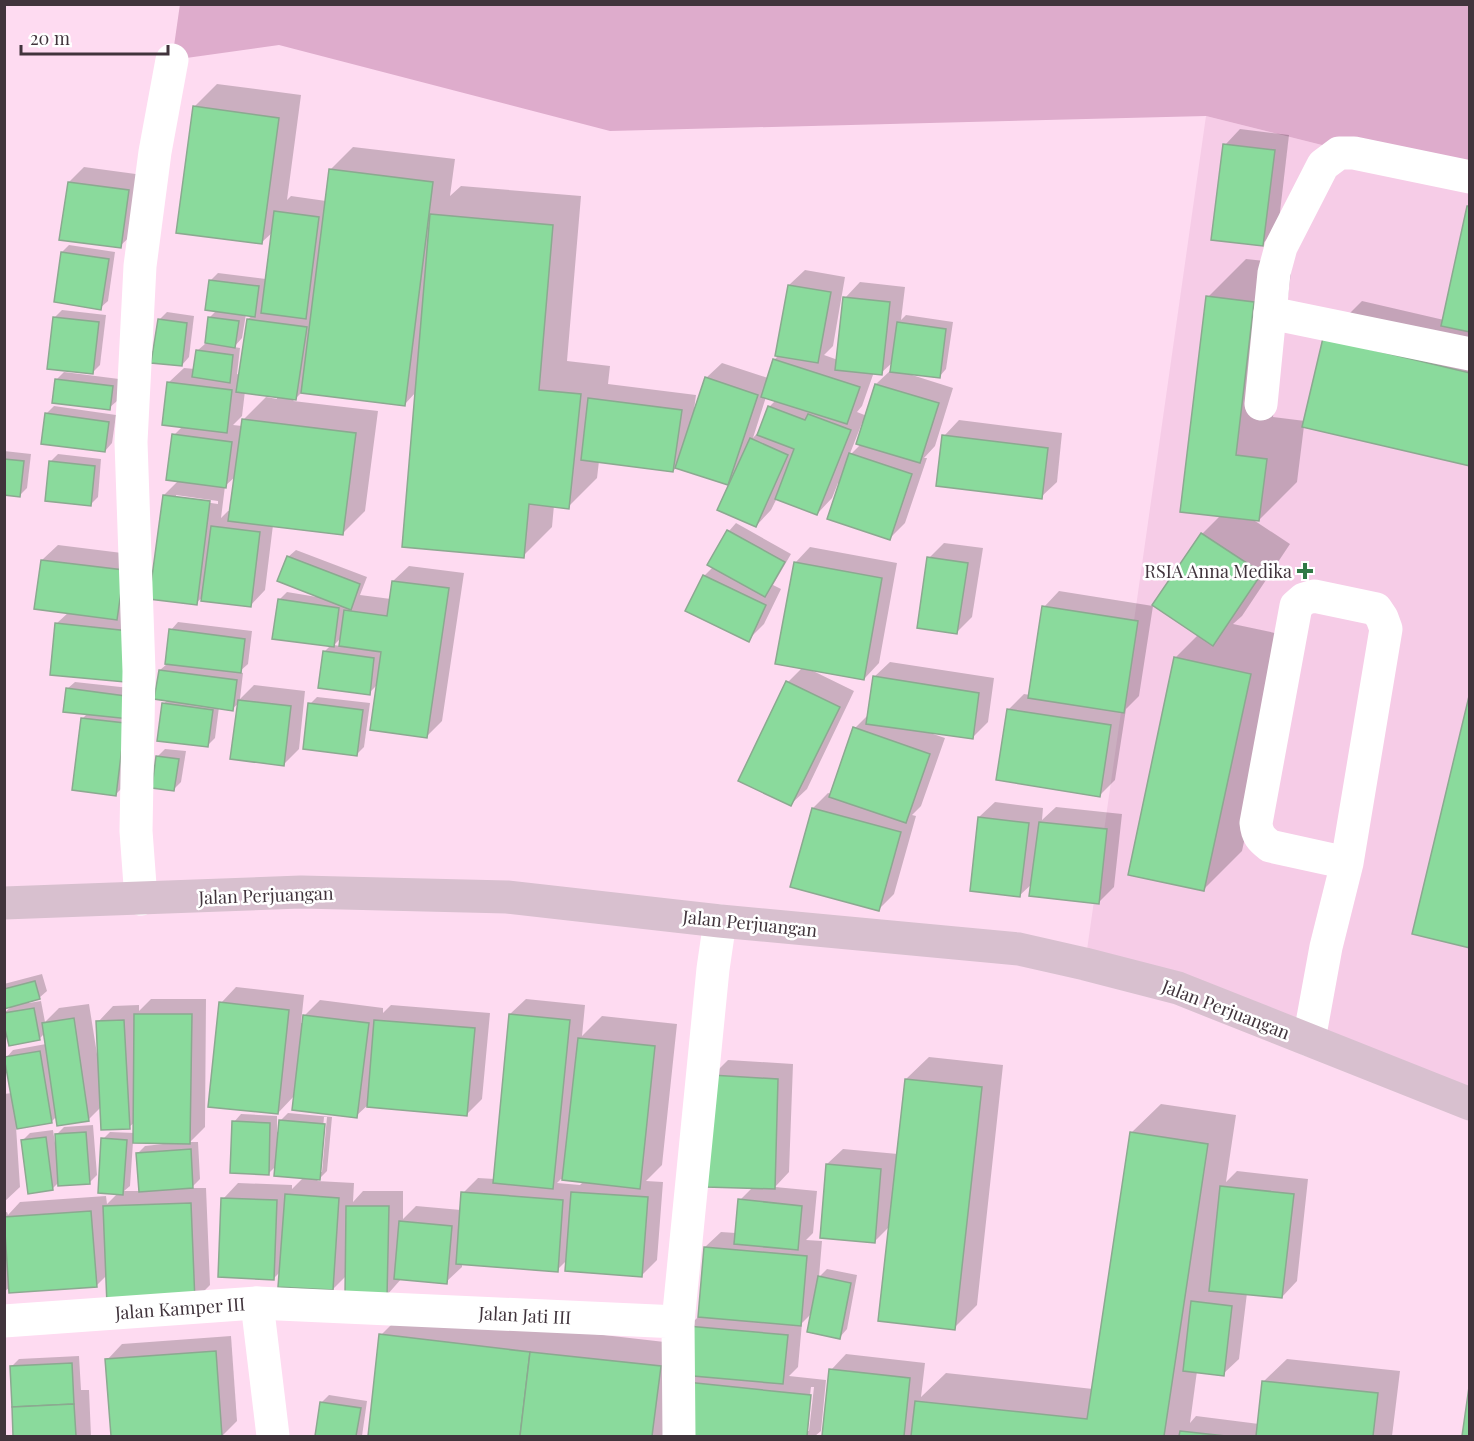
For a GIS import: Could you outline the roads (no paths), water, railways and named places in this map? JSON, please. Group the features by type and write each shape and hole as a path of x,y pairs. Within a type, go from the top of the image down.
{"main road":[{"name":"Jalan Perjuangan","path":"4,903 301,892 507,897 720,921 1019,949 1178,988 1470,1104"}],"street":[{"path":"141,899 136,831 139,671 131,442 140,267 155,152 172,60"},
{"path":"1261,404 1274,273 1281,246 1323,165 1339,153 1354,153 1470,177"},
{"path":"1270,313 1470,354"},
{"path":"1309,1040 1326,947 1347,863 1386,629 1376,609 1314,596 1304,599 1296,606 1256,831 1260,839 1270,846 1347,863"},
{"path":"679,1437 678,1322 720,921"},
{"name":"Jalan Jati III","path":"257,1303 678,1322"},
{"name":"Jalan Kamper III","path":"4,1321 257,1303 273,1437"}],"place":[{"name":"RSIA Anna Medika","path":"1305,571"}]}
